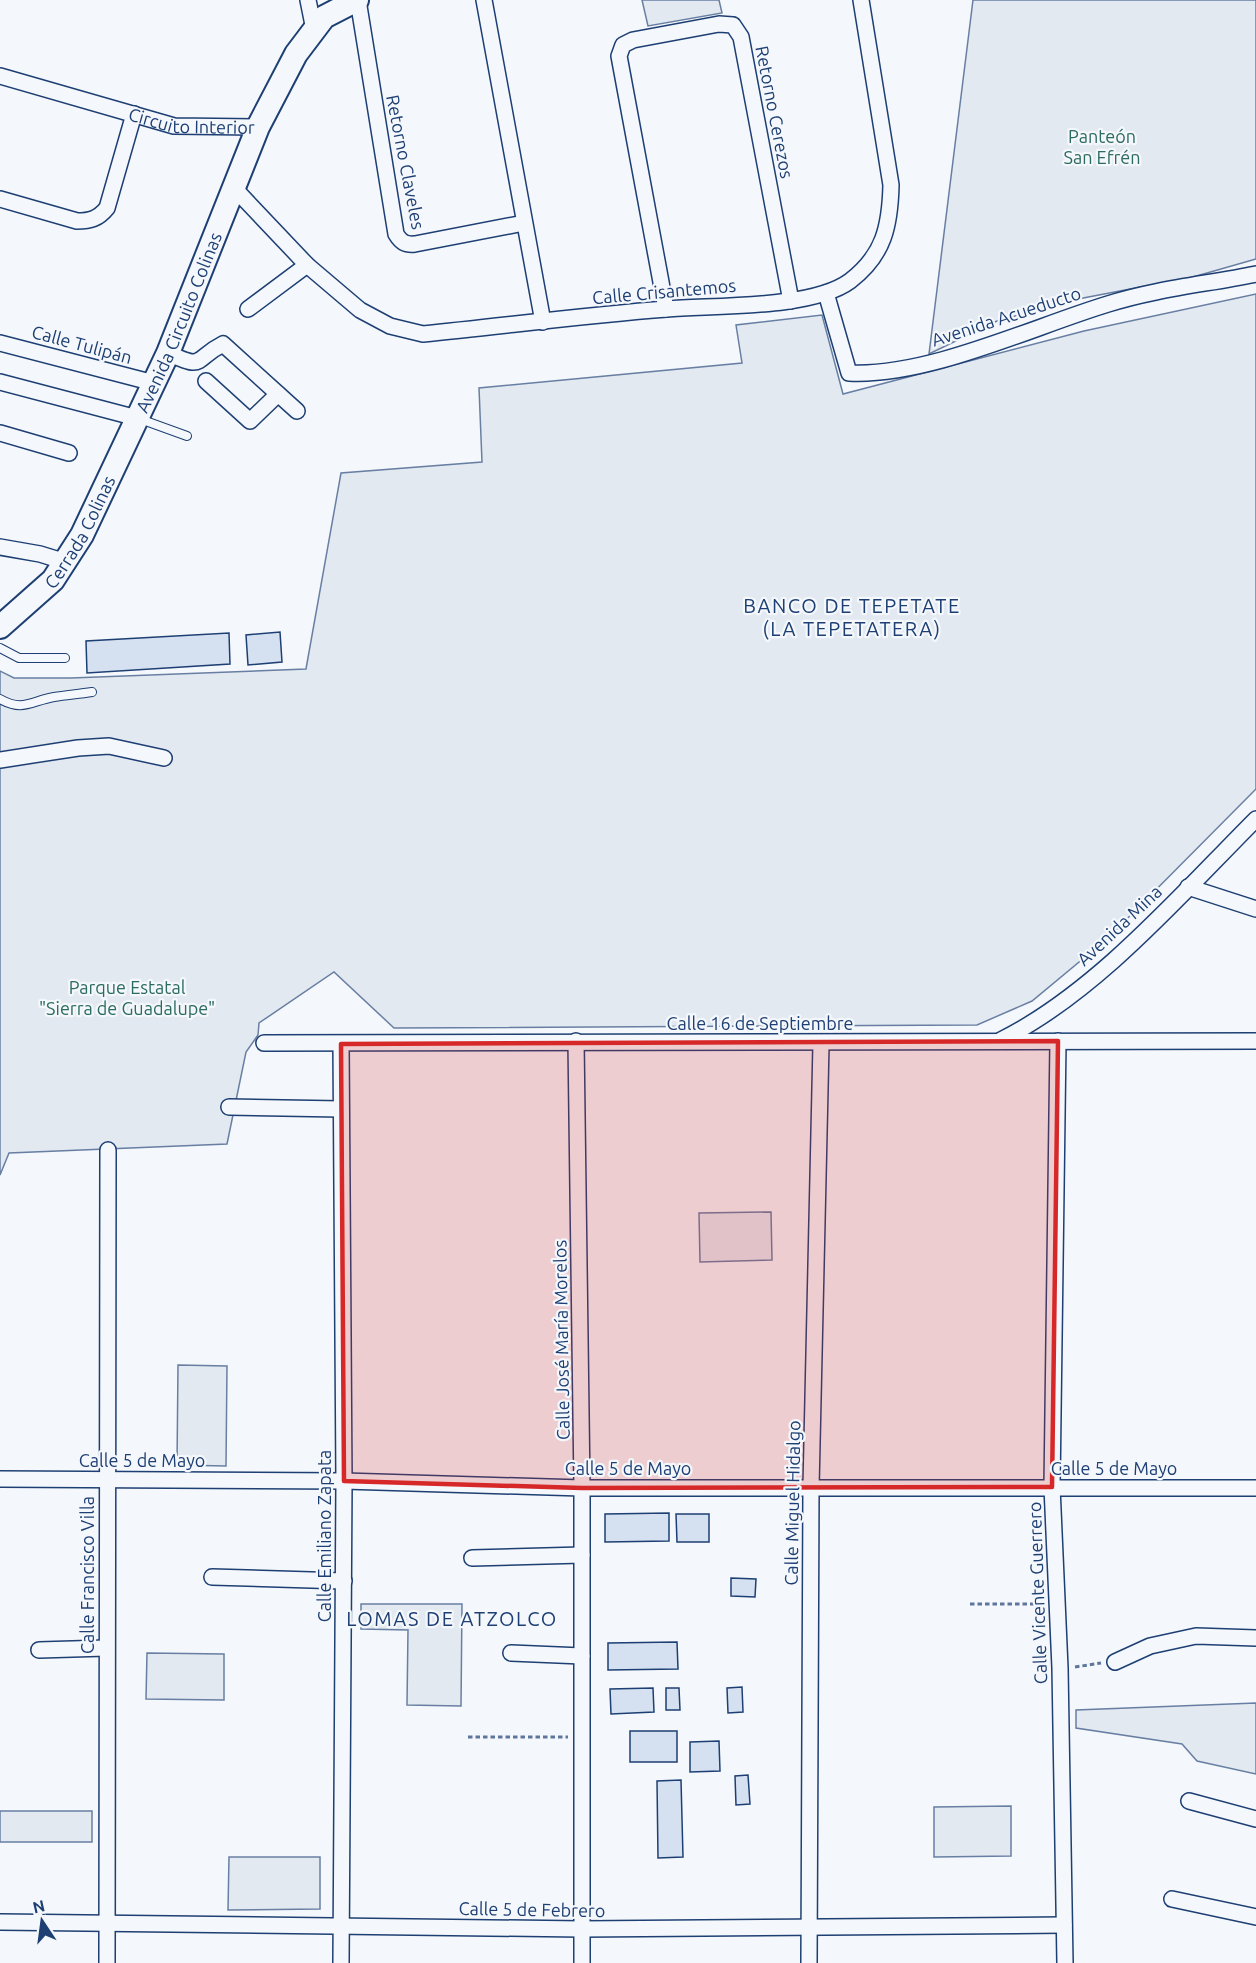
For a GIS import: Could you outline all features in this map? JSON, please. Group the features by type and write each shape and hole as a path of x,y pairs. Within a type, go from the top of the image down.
{"main road":[{"name":"Circuito Interior","path":"258,127 296,54 324,17 357,0"},
{"name":"Avenida Circuito Colinas","path":"137,418 168,353 258,127"},
{"name":"Cerrada Colinas","path":"0,627 53,580 66,562 82,535 137,418"}],"street":[{"path":"308,0 314,30"},
{"name":"Retorno Claveles","path":"357,0 396,234 400,240 406,244 415,244 524,222"},
{"path":"484,0 543,322"},
{"name":"Calle Crisantemos","path":"235,189 307,265 360,310 390,326 423,334 666,309 790,301 826,293 848,282 868,265 885,237 890,214 891,185 861,0"},
{"name":"Retorno Cerezos","path":"666,309 619,56 623,45 633,40 719,24 733,25 741,37 790,301"},
{"name":"Circuito Interior","path":"0,76 174,126 258,127"},
{"path":"0,199 77,221 88,221 100,216 106,208 134,114"},
{"path":"248,309 307,265"},
{"name":"Avenida Acueducto","path":"826,293 849,373 873,374 957,355 1110,303 1256,274"},
{"name":"Calle Tulipán","path":"0,343 154,383"},
{"path":"168,353 191,364 202,362 213,349 223,344 297,411"},
{"path":"206,381 250,421 279,394"},
{"name":"Avenida Circuito Colinas","path":"0,382 137,418"},
{"path":"0,434 69,453"},
{"path":"0,548 40,554 66,562"},
{"path":"0,760 78,748 109,746 164,758"},
{"name":"Avenida Mina","path":"995,1042 1034,1023 1103,969 1256,819"},
{"path":"1188,887 1256,909"},
{"name":"Calle 16 de Septiembre","path":"264,1043 576,1041 821,1044 1256,1041"},
{"name":"Calle José María Morelos","path":"576,1041 582,1488 582,1963"},
{"name":"Calle Vicente Guerrero","path":"1058,1041 1052,1488 1060,1668 1065,1963"},
{"name":"Calle Emiliano Zapata","path":"340,1044 345,1481 341,1963"},
{"name":"Calle Miguel Hidalgo","path":"809,1963 811,1487 821,1044"},
{"path":"229,1107 340,1108"},
{"name":"Calle Francisco Villa","path":"107,1963 108,1150"},
{"name":"Calle 5 de Mayo","path":"0,1479 345,1481 582,1488 1256,1488"},
{"path":"472,1558 582,1555"},
{"path":"212,1577 344,1581"},
{"path":"1115,1662 1150,1646 1196,1636 1256,1638"},
{"path":"39,1650 106,1648"},
{"path":"511,1653 582,1656"},
{"path":"1189,1801 1256,1819"},
{"path":"1172,1899 1256,1917"},
{"name":"Calle 5 de Febrero","path":"0,1922 582,1929 1064,1925"}],"lane":[{"path":"137,418 187,436"},
{"path":"0,648 19,658 65,658"},
{"path":"0,699 12,705 27,706 52,697 92,692"}],"path":[{"path":"970,1604 1057,1604"},
{"path":"1060,1668 1115,1662"},
{"path":"468,1737 582,1737"}],"highlighted area":[{"path":"1058,1041 1052,1487 582,1488 344,1481 341,1044"}],"green space":[{"path":"642,0 719,0 722,13 648,26"},
{"name":"Panteón San Efrén","path":"973,0 1256,0 1256,259 1193,277 1078,299 997,321 929,354"},
{"name":"Parque Estatal \"Sierra de Guadalupe\"","path":"1256,294 1256,789 1108,938 1032,1001 977,1025 394,1028 334,972 259,1023 258,1035 246,1052 227,1144 9,1153 0,1175 0,671 14,678 71,678 306,669 341,473 482,462 479,388 742,363 736,325 822,315 843,394 1084,331"},
{"path":"771,1212 772,1260 700,1262 699,1213"},
{"path":"178,1365 227,1366 226,1466 177,1465"},
{"path":"361,1604 462,1604 461,1706 407,1705 408,1630 361,1629"},
{"path":"147,1653 224,1654 224,1700 146,1699"},
{"path":"1256,1703 1256,1774 1197,1761 1182,1744 1076,1728 1076,1710"},
{"path":"1011,1806 1011,1856 934,1857 934,1807"},
{"path":"0,1811 92,1811 92,1842 0,1842"},
{"path":"229,1857 320,1857 320,1909 228,1910"}],"building":[{"path":"280,632 282,662 248,665 246,635"},
{"path":"229,633 230,664 87,673 86,641"},
{"path":"669,1513 669,1541 605,1542 605,1514"},
{"path":"676,1514 709,1514 709,1542 677,1542"},
{"path":"731,1578 756,1579 755,1597 731,1596"},
{"path":"677,1642 678,1669 608,1670 608,1643"},
{"path":"742,1687 743,1712 728,1713 727,1688"},
{"path":"653,1688 654,1712 611,1714 610,1689"},
{"path":"666,1688 679,1688 680,1710 666,1710"},
{"path":"630,1731 677,1731 677,1762 630,1762"},
{"path":"719,1741 720,1771 690,1772 690,1742"},
{"path":"748,1775 750,1804 736,1805 735,1776"},
{"path":"681,1780 683,1857 658,1858 657,1781"}],"district":[{"name":"BANCO DE TEPETATE (LA TEPETATERA)","path":"852,616"},
{"name":"LOMAS DE ATZOLCO","path":"452,1618"}]}
